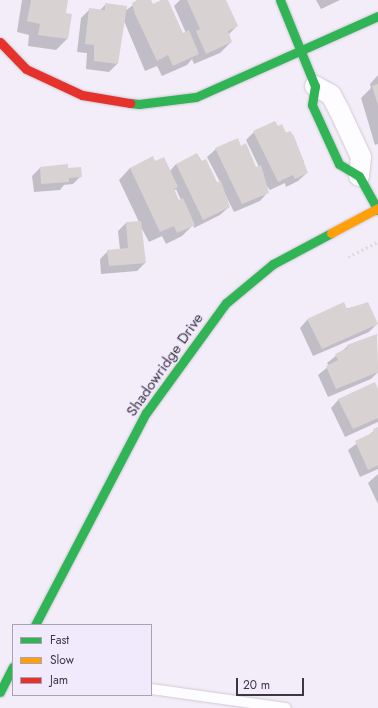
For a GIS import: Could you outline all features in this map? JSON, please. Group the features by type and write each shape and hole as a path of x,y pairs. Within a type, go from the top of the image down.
{"street":[{"path":"280,0 315,86 331,95 339,110 361,157 359,176 378,209"},
{"path":"0,42 26,69 82,95 139,104 196,97 378,16"},
{"name":"Shadowridge Drive","path":"36,624 146,413 226,303 273,264 378,209"},
{"path":"0,692 12,669"}],"lane":[{"path":"152,689 286,708"}],"path":[{"path":"348,257 378,242"}],"building":[{"path":"31,0 68,0 66,13 72,14 68,39 38,35 40,24 27,21"},
{"path":"137,0 151,0 153,4 161,0 168,0 183,33 189,30 199,54 173,66 168,55 157,61 135,14 132,3"},
{"path":"187,0 226,0 238,26 228,31 232,42 206,54 196,31 200,29"},
{"path":"105,3 127,6 118,64 94,61 94,45 85,44 89,8 105,10"},
{"path":"378,84 378,105 372,86"},
{"path":"275,121 278,126 282,124 286,133 290,131 294,136 308,173 295,179 293,175 278,182 253,131"},
{"path":"238,138 241,146 246,143 256,167 261,165 269,193 242,204 215,148"},
{"path":"197,153 202,161 206,159 217,182 221,181 230,207 203,220 176,164"},
{"path":"153,156 155,161 164,157 178,187 174,189 179,200 183,198 195,225 177,233 174,226 160,232 130,168"},
{"path":"68,164 68,168 81,167 82,177 69,178 69,182 41,184 40,167"},
{"path":"141,221 146,263 109,266 107,250 128,248 126,222"},
{"path":"344,302 347,309 368,302 378,324 322,349 307,319"},
{"path":"377,334 378,372 336,389 326,366 338,360 335,354 348,348 347,345"},
{"path":"375,382 378,389 378,418 353,429 338,399"},
{"path":"378,427 378,465 368,470 355,441 374,432 373,429"}],"traffic: fast":[{"path":"280,0 315,86 312,105 339,164 359,176 378,210"},
{"path":"130,103 139,104 196,97 378,16"},
{"path":"36,624 146,413 226,303 273,264 331,233"},
{"path":"0,692 12,669"}],"traffic: slow":[{"path":"331,233 378,208"}],"traffic: jam":[{"path":"0,42 26,69 82,95 130,103"}]}
